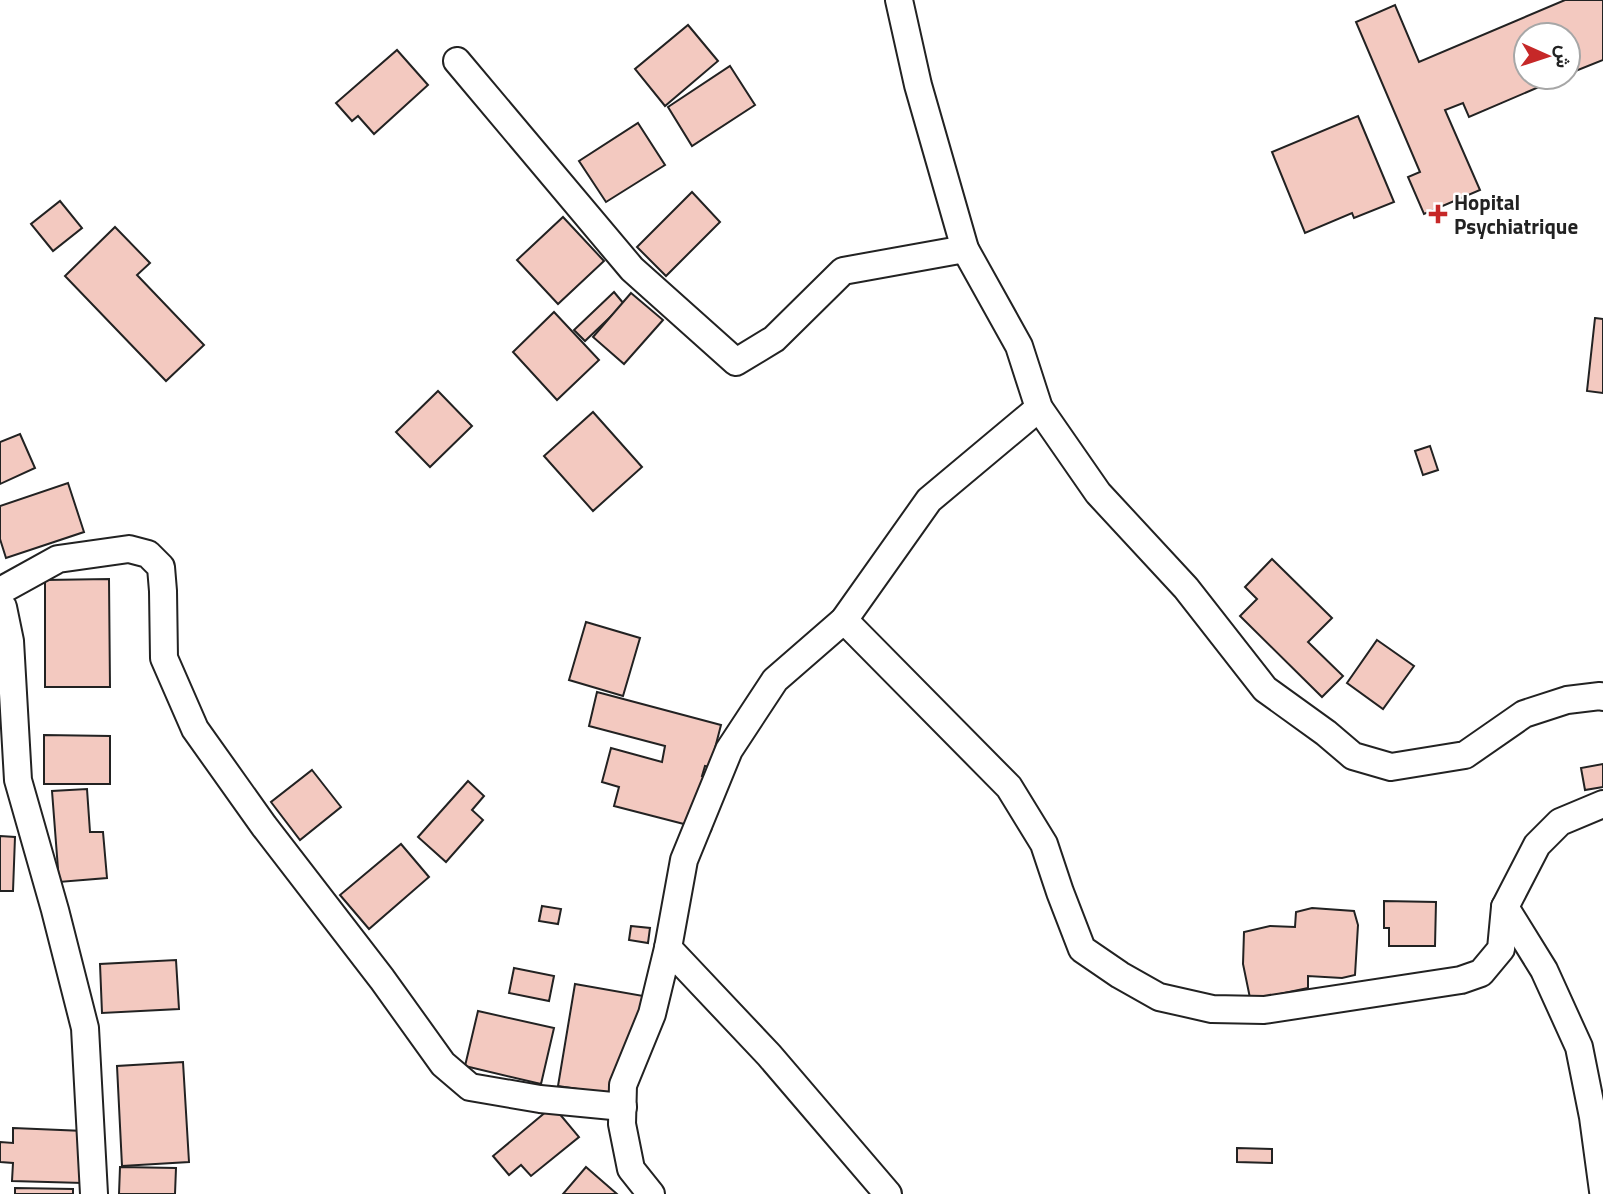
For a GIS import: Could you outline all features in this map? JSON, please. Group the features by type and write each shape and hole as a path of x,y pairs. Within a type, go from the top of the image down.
{"street":[{"path":"899,0 918,85 965,249 1019,346 1039,408 1098,493 1186,588 1265,689 1353,756 1391,767 1465,755 1524,714 1567,700 1603,697"},
{"path":"457,61 632,269 736,362 774,339 843,271 965,249"},
{"path":"651,1194 631,1168 622,1124 624,1085 652,1014 668,948 684,860 729,751 775,680 844,620 929,500 1039,408"},
{"path":"0,591 58,559 129,549 148,554 161,567 164,658 195,729 264,826 382,979 443,1064 470,1087 540,1099 623,1107"},
{"path":"0,604 3,607 10,641 18,780 85,1028 94,1194"},
{"path":"844,620 1009,788 1044,844 1082,949 1120,975 1160,997 1212,1009 1264,1010 1461,980 1481,973 1502,949 1505,907 1537,845 1560,822 1603,804"},
{"path":"1505,907 1544,970 1579,1047 1593,1116 1603,1191"},
{"path":"668,948 769,1055 888,1194"}],"building":[{"path":"1565,0 1603,0 1603,60 1582,68 1582,21 1516,21"},
{"path":"1395,5 1419,62 1512,23 1512,91 1529,91 1469,117 1463,103 1445,110 1480,190 1424,214 1408,177 1420,172 1356,22"},
{"path":"688,25 718,61 665,106 635,69"},
{"path":"397,50 428,85 374,134 358,116 352,121 336,103"},
{"path":"730,66 755,105 692,146 668,107"},
{"path":"1358,116 1394,202 1354,218 1352,213 1305,233 1272,152"},
{"path":"638,123 665,165 606,202 579,161"},
{"path":"692,192 720,222 666,276 637,247"},
{"path":"60,201 82,228 53,251 31,224"},
{"path":"563,217 604,261 558,304 517,260"},
{"path":"115,227 150,263 137,275 204,345 166,381 65,276"},
{"path":"614,292 624,304 585,341 574,330"},
{"path":"631,293 663,320 624,364 593,337"},
{"path":"554,312 599,360 557,400 513,352"},
{"path":"1595,318 1603,319 1603,393 1587,391"},
{"path":"438,391 472,426 430,467 396,432"},
{"path":"593,412 642,467 593,511 544,456"},
{"path":"20,434 35,468 0,484 0,442"},
{"path":"1430,446 1438,470 1423,475 1415,451"},
{"path":"68,483 84,532 6,558 0,539 0,506"},
{"path":"1272,559 1332,618 1308,642 1343,676 1322,697 1240,616 1257,599 1245,587"},
{"path":"109,579 110,687 45,687 45,580"},
{"path":"586,622 640,638 623,696 569,680"},
{"path":"1377,640 1414,666 1383,709 1347,683"},
{"path":"597,692 721,725 714,752 731,756 727,771 705,766 702,776 724,782 711,831 614,806 619,787 602,782 611,748 662,762 665,746 589,726"},
{"path":"44,735 110,736 110,784 44,784"},
{"path":"1603,764 1603,787 1585,790 1581,768"},
{"path":"312,770 341,807 300,840 271,802"},
{"path":"468,781 484,796 472,810 483,820 446,862 418,837"},
{"path":"87,789 90,832 103,832 107,878 59,882 52,791"},
{"path":"0,836 15,837 13,891 0,891"},
{"path":"401,844 429,877 369,929 340,895"},
{"path":"1384,901 1436,902 1435,946 1389,946 1389,928 1384,928"},
{"path":"542,906 561,909 558,924 539,921"},
{"path":"1312,908 1354,911 1358,925 1355,975 1342,978 1308,976 1308,988 1250,998 1243,964 1244,932 1270,926 1295,927 1296,912"},
{"path":"631,926 650,928 648,943 629,940"},
{"path":"176,960 179,1009 102,1013 100,964"},
{"path":"514,968 554,976 549,1001 509,993"},
{"path":"575,984 649,997 641,1048 625,1045 617,1095 558,1086"},
{"path":"478,1011 554,1028 541,1084 465,1066"},
{"path":"183,1062 189,1162 122,1166 117,1066"},
{"path":"553,1106 579,1137 531,1176 521,1165 509,1175 493,1156"},
{"path":"13,1128 84,1131 83,1183 12,1181 13,1163 0,1162 0,1142 13,1143"},
{"path":"1237,1148 1272,1149 1272,1163 1237,1162"},
{"path":"120,1167 176,1168 175,1194 119,1194"},
{"path":"586,1167 617,1194 563,1194"},
{"path":"15,1188 73,1189 73,1194 15,1194"}],"place":[{"name":"Hopital Psychiatrique","path":"1438,214"}]}
